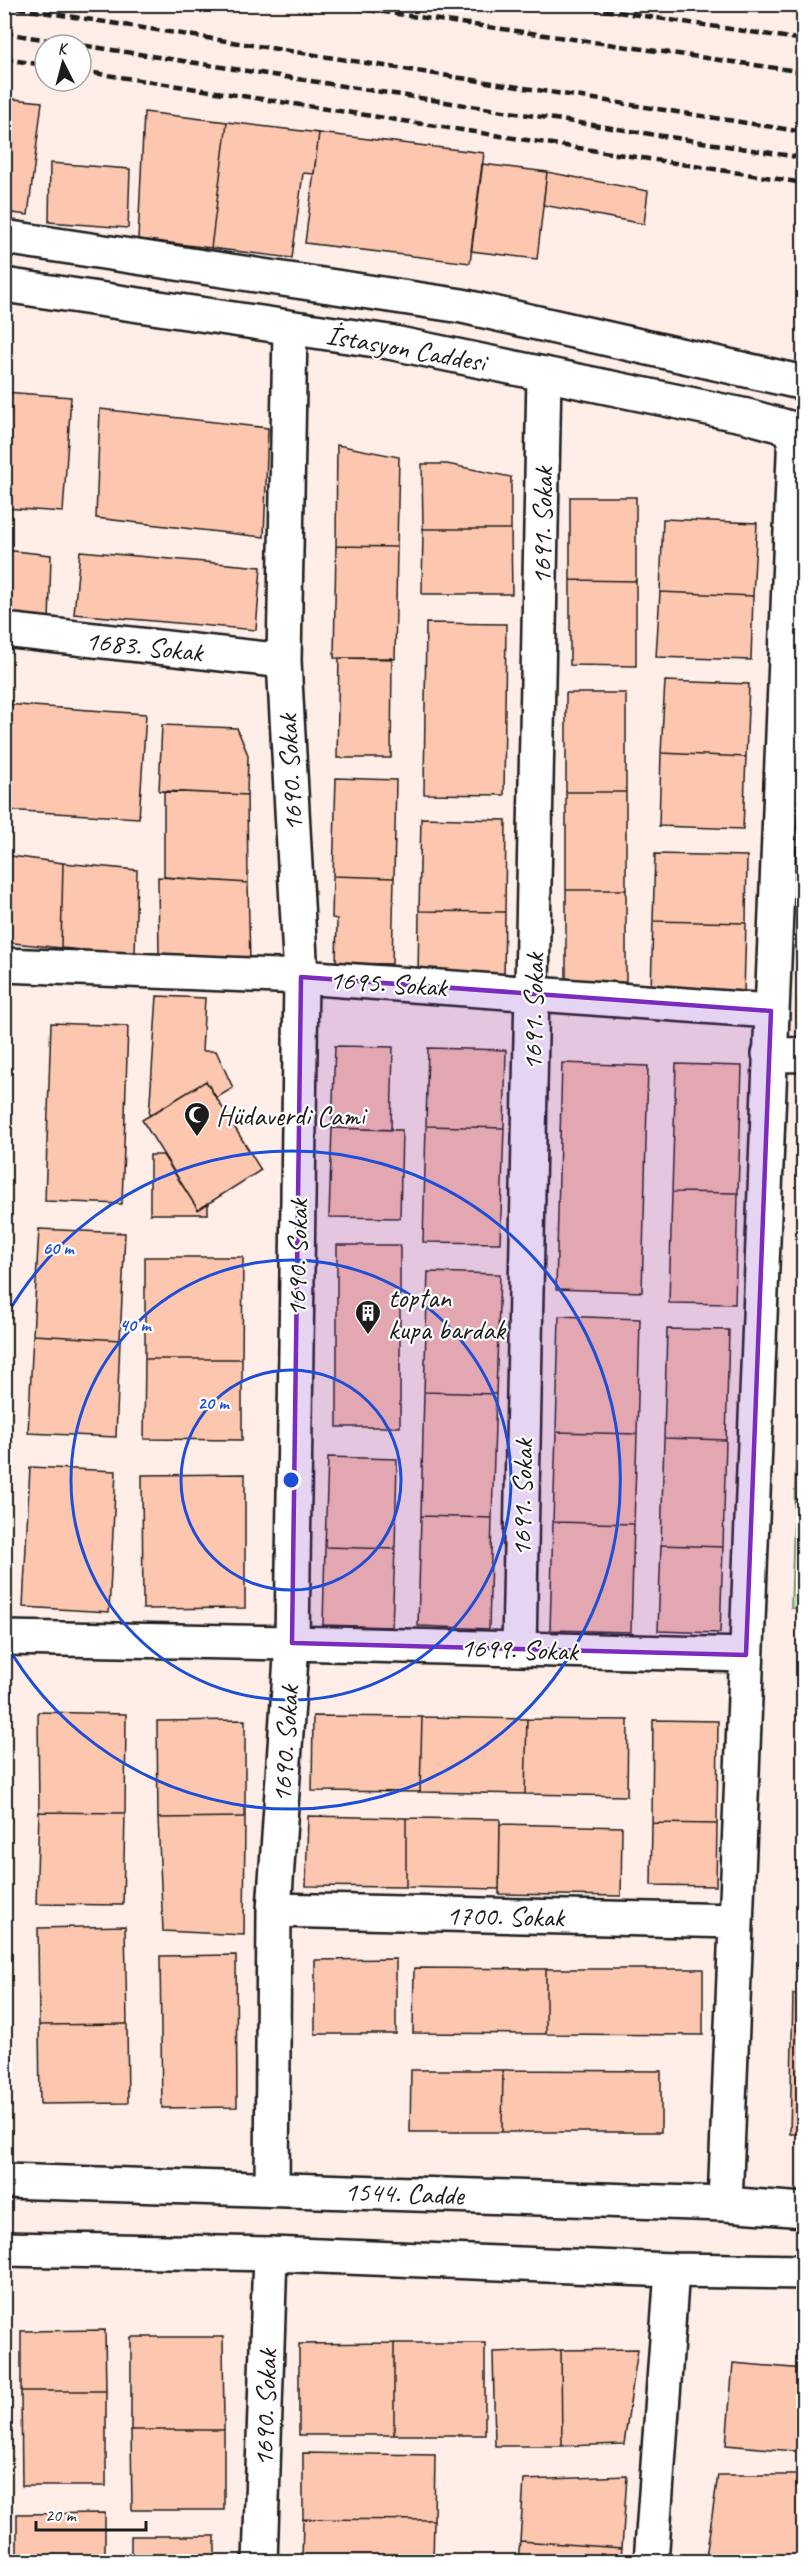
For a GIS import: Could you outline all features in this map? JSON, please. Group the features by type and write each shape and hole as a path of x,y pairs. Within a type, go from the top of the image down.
{"street":[{"name":"İstasyon Caddesi","path":"4,237 462,306 804,383"},
{"name":"İstasyon Caddesi","path":"4,285 389,342 747,416 799,431"},
{"name":"1690. Sokak","path":"272,2188 274,1910 292,1643 301,977 284,661 290,329"},
{"name":"1691. Sokak","path":"519,1649 544,374"},
{"path":"725,2204 769,1054 799,431"},
{"name":"1683. Sokak","path":"4,630 284,661"},
{"name":"1695. Sokak","path":"4,965 301,977 771,1011"},
{"path":"769,1054 804,1055"},
{"name":"1699. Sokak","path":"4,1638 746,1655"},
{"name":"1700. Sokak","path":"274,1910 736,1921"},
{"name":"1544. Cadde","path":"4,2181 725,2204 804,2210"},
{"path":"4,2249 270,2254 672,2270 804,2272"},
{"name":"1690. Sokak","path":"260,2562 270,2254"},
{"path":"651,2562 672,2270"}],"highlighted area":[{"path":"301,977 771,1011 746,1655 292,1643"}],"shaded area":[{"path":"803,810 804,1036 792,1035"}],"green space":[{"path":"803,1234 804,1609 791,1608"}],"building":[{"path":"4,98 42,102 28,215 4,212"},
{"path":"144,112 227,122 211,248 138,239"},
{"path":"227,122 319,133 314,174 303,173 292,258 211,248"},
{"path":"319,133 484,153 470,263 305,243"},
{"path":"50,163 130,169 128,228 49,222"},
{"path":"482,164 547,172 537,259 471,251"},
{"path":"547,172 648,191 644,224 543,205"},
{"path":"4,392 71,397 63,512 4,508"},
{"path":"100,409 268,428 264,537 96,518"},
{"path":"337,445 399,457 397,547 336,546"},
{"path":"422,464 447,464 511,477 511,529 423,529"},
{"path":"570,497 636,497 636,581 570,580"},
{"path":"663,519 757,523 753,596 660,592"},
{"path":"423,529 511,529 512,594 422,594"},
{"path":"336,546 397,547 395,659 334,658"},
{"path":"4,550 51,555 49,623 4,619"},
{"path":"80,551 261,567 256,630 74,614"},
{"path":"570,580 636,581 636,666 570,665"},
{"path":"660,592 753,596 751,660 656,657"},
{"path":"426,623 506,624 504,795 424,794"},
{"path":"339,658 392,658 391,758 337,758"},
{"path":"665,681 749,684 746,757 661,753"},
{"path":"566,693 626,693 626,792 566,792"},
{"path":"4,704 146,714 139,818 4,810"},
{"path":"162,725 237,728 248,755 247,795 159,791"},
{"path":"661,753 746,757 743,829 659,826"},
{"path":"336,778 396,780 394,878 333,876"},
{"path":"164,791 247,795 248,883 164,877"},
{"path":"566,792 626,792 626,890 566,890"},
{"path":"421,818 506,820 505,912 419,911"},
{"path":"655,854 747,856 746,923 653,921"},
{"path":"4,855 63,863 61,948 4,942"},
{"path":"63,863 137,870 135,955 61,948"},
{"path":"333,876 394,878 392,964 336,963 337,919 332,918"},
{"path":"158,877 248,883 250,962 159,955"},
{"path":"566,890 626,890 626,985 566,985"},
{"path":"419,911 505,912 504,978 418,977"},
{"path":"653,921 746,923 744,993 651,991"},
{"path":"157,996 205,998 202,1051 216,1051 233,1088 216,1098 206,1081 149,1116"},
{"path":"51,1023 128,1026 122,1204 45,1201"},
{"path":"335,1046 393,1047 391,1130 332,1128"},
{"path":"428,1048 506,1050 504,1128 426,1126"},
{"path":"562,1063 648,1066 642,1292 556,1289"},
{"path":"676,1064 742,1066 738,1193 672,1192"},
{"name":"Hüdaverdi Cami","path":"206,1081 261,1170 198,1210 142,1120"},
{"path":"426,1126 504,1128 500,1243 423,1242"},
{"path":"332,1128 402,1130 400,1218 329,1217"},
{"path":"150,1155 163,1155 198,1210 208,1203 208,1214 150,1214"},
{"path":"672,1192 738,1193 735,1304 669,1303"},
{"path":"39,1229 125,1233 120,1340 33,1335"},
{"name":"toptan kupa bardak","path":"337,1245 400,1245 400,1427 337,1427"},
{"path":"145,1257 243,1257 242,1359 145,1359"},
{"path":"428,1272 500,1274 496,1394 424,1392"},
{"path":"559,1316 640,1319 637,1434 556,1432"},
{"path":"667,1329 729,1330 726,1440 664,1438"},
{"path":"33,1335 120,1340 116,1437 28,1433"},
{"path":"145,1359 242,1359 242,1440 144,1439"},
{"path":"424,1392 496,1394 492,1518 421,1516"},
{"path":"556,1432 637,1434 634,1524 553,1522"},
{"path":"664,1438 726,1440 723,1547 661,1545"},
{"path":"328,1457 397,1459 395,1549 325,1547"},
{"path":"30,1467 116,1471 109,1612 23,1607"},
{"path":"245,1474 245,1608 143,1609 142,1475"},
{"path":"421,1516 492,1518 489,1629 418,1626"},
{"path":"553,1522 634,1524 631,1632 550,1630"},
{"path":"661,1545 723,1547 720,1633 658,1631"},
{"path":"325,1547 395,1549 392,1627 323,1625"},
{"path":"38,1712 126,1714 125,1813 39,1812"},
{"path":"313,1716 422,1717 420,1792 312,1791"},
{"path":"422,1717 527,1719 525,1794 420,1792"},
{"path":"527,1719 628,1720 627,1796 525,1794"},
{"path":"245,1720 245,1817 158,1818 157,1721"},
{"path":"653,1720 718,1721 717,1824 652,1823"},
{"path":"39,1812 125,1813 123,1905 36,1904"},
{"path":"308,1816 406,1818 406,1887 306,1886"},
{"path":"245,1817 244,1935 163,1931 158,1818"},
{"path":"406,1818 500,1819 499,1889 406,1887"},
{"path":"652,1823 717,1824 716,1886 651,1885"},
{"path":"500,1824 622,1827 621,1896 499,1894"},
{"path":"125,1926 127,2024 39,2025 38,1928"},
{"path":"236,1955 237,2107 162,2108 160,1956"},
{"path":"396,1959 396,2034 315,2034 315,1960"},
{"path":"414,1968 546,1969 546,2034 413,2033"},
{"path":"546,1969 703,1969 703,2035 546,2034"},
{"path":"793,1994 804,1994 804,2134 790,2134"},
{"path":"127,2024 128,2103 40,2104 39,2025"},
{"path":"411,2070 503,2070 502,2132 410,2132"},
{"path":"503,2070 661,2071 661,2132 502,2132"},
{"path":"105,2330 106,2391 21,2391 21,2331"},
{"path":"131,2337 223,2337 224,2430 131,2430"},
{"path":"394,2343 394,2435 299,2435 299,2344"},
{"path":"394,2343 485,2343 485,2435 394,2435"},
{"path":"638,2349 624,2444 562,2446 561,2350"},
{"path":"561,2350 562,2446 495,2446 493,2352"},
{"path":"733,2363 804,2369 804,2452 726,2445"},
{"path":"21,2391 106,2391 106,2486 22,2486"},
{"path":"131,2430 224,2430 224,2510 132,2510"},
{"path":"303,2453 435,2455 434,2520 303,2519"},
{"path":"718,2475 804,2475 804,2558 706,2557"},
{"path":"627,2476 622,2548 520,2541 524,2480"},
{"path":"105,2513 105,2562 17,2562 17,2514"},
{"path":"303,2519 434,2520 433,2562 302,2562"},
{"path":"131,2536 215,2536 215,2562 131,2562"},
{"path":"520,2541 622,2548 620,2562 518,2562"},
{"path":"706,2557 804,2558 804,2562 706,2562"}],"railway":[{"path":"327,4 804,72"},
{"path":"564,4 804,40"},
{"path":"4,6 804,132"},
{"path":"4,33 804,158"},
{"path":"4,59 33,63"},
{"path":"93,73 804,183"}],"place":[{"name":"Hüdaverdi Cami","path":"197,1138"},
{"name":"toptan kupa bardak","path":"368,1336"}]}
